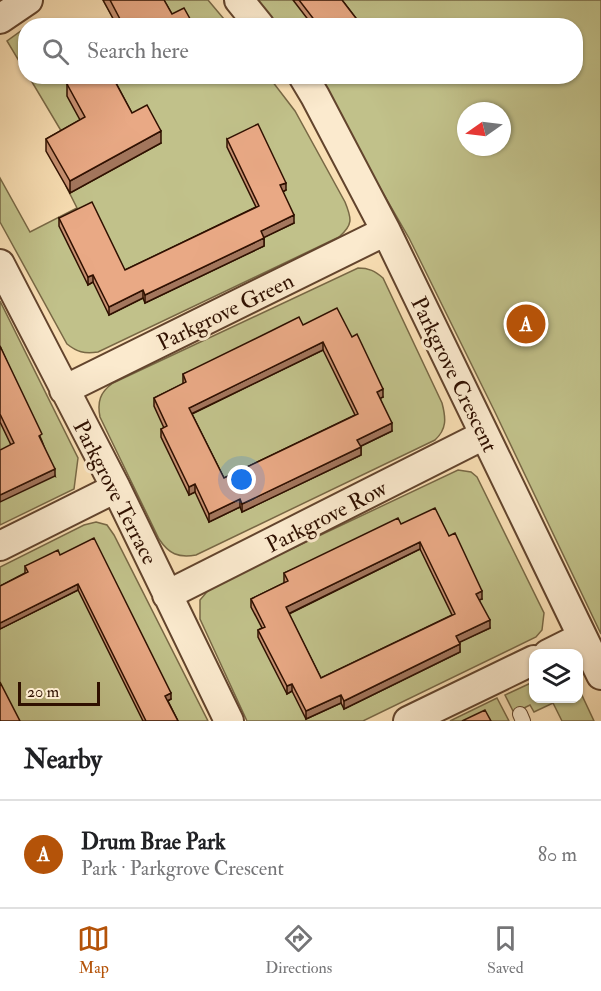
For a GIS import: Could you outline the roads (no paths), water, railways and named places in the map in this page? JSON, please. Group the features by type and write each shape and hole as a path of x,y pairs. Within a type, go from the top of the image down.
{"street":[{"path":"0,19 28,0"},
{"path":"239,0 254,18"},
{"name":"Parkgrove Crescent","path":"308,84 386,231 601,675"},
{"name":"Parkgrove Green","path":"64,390 386,231"},
{"name":"Parkgrove Terrace","path":"0,264 116,488 229,721"},
{"name":"Parkgrove Row","path":"167,595 484,435"},
{"path":"0,546 116,488"},
{"path":"558,649 582,637"},
{"path":"408,721 529,662"}],"place":[{"name":"Drum Brae Park","path":"526,324"}]}
